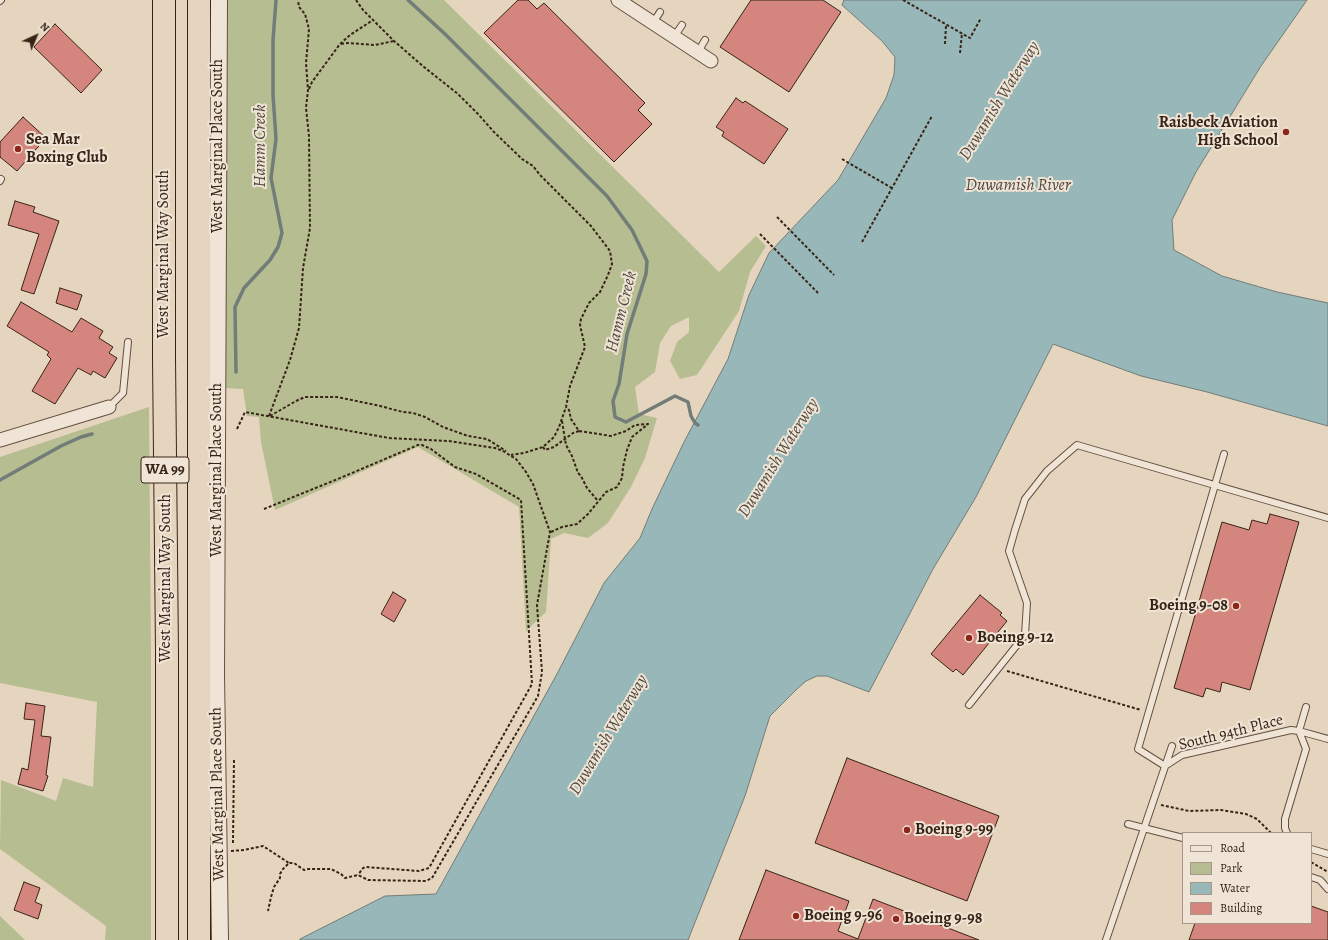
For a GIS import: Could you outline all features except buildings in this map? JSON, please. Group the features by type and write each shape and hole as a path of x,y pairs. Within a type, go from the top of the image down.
{"highway":[{"name":"West Marginal Way South","path":"164,0 167,940"},
{"name":"West Marginal Way South","path":"199,0 199,940"}],"street":[{"name":"West Marginal Place South","path":"219,0 216,674 220,940"},
{"path":"618,0 711,61"},
{"path":"0,440 109,407"}],"lane":[{"path":"653,23 660,12"},
{"path":"674,37 682,25"},
{"path":"698,52 705,40"},
{"path":"109,407 123,393 128,342"},
{"path":"969,705 1025,635 1027,602 1009,551 1025,499 1047,472 1076,445 1328,518"},
{"path":"1165,766 1138,749 1224,454"},
{"path":"1287,832 1285,820 1306,749 1299,731 1306,706"},
{"name":"South 94th Place","path":"1165,766 1182,755 1291,730 1328,739"},
{"path":"1106,940 1172,746"},
{"path":"1128,824 1182,838"},
{"path":"1312,849 1328,854"},
{"path":"1312,877 1320,880 1328,890"}],"path":[{"path":"269,416 290,360 299,328 303,268 310,228 306,108 308,90 306,63 309,29 305,14 299,7 298,0"},
{"path":"237,429 245,412 389,438 449,441 480,445 495,448 510,455 524,454 543,447 554,437 562,420 570,386 585,347 580,325 581,319 589,303 600,292 612,264 610,251 591,226 533,166 522,159 458,94 394,41 363,10 356,0"},
{"path":"903,0 970,38 981,18"},
{"path":"308,90 312,82 340,44 350,35 373,20"},
{"path":"945,44 946,24"},
{"path":"960,53 962,33"},
{"path":"340,44 348,43 375,45 394,41"},
{"path":"862,242 932,116"},
{"path":"842,159 892,188"},
{"path":"777,217 834,275"},
{"path":"760,234 818,293"},
{"path":"234,758 233,840 231,851 263,846 289,863 294,863 304,870 331,869 341,874 345,878 358,875 368,880 426,881 432,878 538,696 542,672 537,605 550,532 533,484 520,464 499,446 487,439 468,436 443,427 425,417 413,413 398,411 348,399 305,397 269,416"},
{"path":"566,407 569,410 571,420 579,431"},
{"path":"562,420 565,439 578,473 587,488 598,501"},
{"path":"543,447 545,450 554,447 573,433 579,431 611,436 626,431 635,425 648,424 632,437 627,450 622,478 616,487 606,492 578,524 562,527 550,532"},
{"path":"264,509 418,446 431,449 455,467 476,474 521,500 532,684 429,868 419,871 366,867 363,868 358,875"},
{"path":"998,669 1149,712"},
{"path":"1161,805 1189,811 1221,810 1246,814 1257,819 1270,832"},
{"path":"268,911 274,887 280,878 280,874 283,869 289,863"},
{"path":"1312,863 1328,872"}],"green space":[{"path":"227,0 444,0 719,272 756,236 766,246 750,272 739,311 697,375 680,379 670,361 677,342 689,332 689,317 671,326 660,343 655,372 635,387 639,414 657,418 645,458 631,487 608,523 588,538 564,533 551,539 546,612 526,631 519,507 418,447 275,510 261,442 259,417 247,416 243,389 225,388"},
{"path":"149,407 151,940 105,940 106,926 0,849 1,780 56,801 63,778 93,787 97,702 0,683 0,457"},
{"path":"0,916 25,940 0,940"}],"water":[{"name":"Duwamish River","path":"844,0 1307,0 1261,66 1196,172 1172,220 1174,250 1222,276 1277,292 1328,303 1328,426 1207,392 1141,376 1053,344 976,497 933,569 869,692 827,676 817,676 806,681 770,716 745,796 688,940 300,940 385,896 436,894 558,672 604,583 640,538 684,442 728,359 749,295 769,253 838,180 886,98 894,75 895,57 882,41 842,5"}],"waterway":[{"name":"Hamm Creek","path":"236,372 235,307 244,288 270,260 278,247 282,233 271,178 276,139 273,95 273,40 276,0"},
{"name":"Hamm Creek","path":"408,0 445,34 607,196 632,230 647,261 646,274 627,334 619,384 613,401 615,417 626,422 675,396 688,402 691,416 698,425"},
{"name":"Hamm Creek","path":"0,480 61,446 92,434"}],"place":[{"name":"Raisbeck Aviation High School","path":"1286,132"},
{"name":"Sea Mar Boxing Club","path":"18,149"},
{"name":"Boeing 9-08","path":"1236,606"},
{"name":"Boeing 9-12","path":"969,638"},
{"name":"Boeing 9-99","path":"907,830"},
{"name":"Boeing 9-96","path":"796,916"},
{"name":"Boeing 9-98","path":"896,919"}],"water label":[{"name":"Duwamish Waterway","path":"1000,101"},
{"name":"Duwamish Waterway","path":"779,458"},
{"name":"Duwamish Waterway","path":"609,735"}]}
